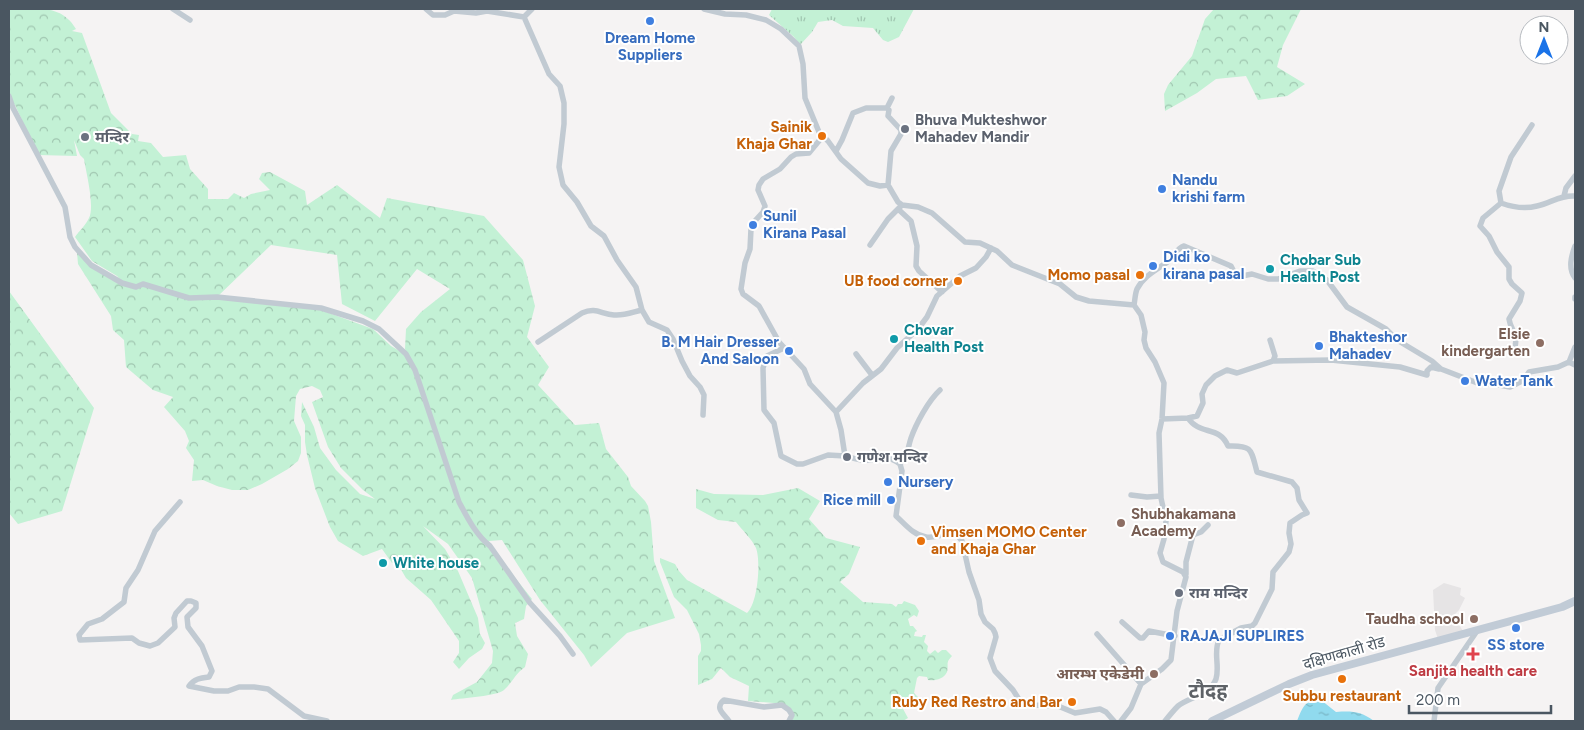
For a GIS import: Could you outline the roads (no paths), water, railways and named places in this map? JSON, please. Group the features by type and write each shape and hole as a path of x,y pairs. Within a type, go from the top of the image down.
{"main road":[{"name":"दक्षिणकाली रोड","path":"1212,721 1312,675 1477,631 1575,602"}],"street":[{"path":"173,9 190,20"},
{"path":"426,9 433,15 444,15 454,11 476,13 486,10 524,17"},
{"path":"524,17 532,9"},
{"path":"704,9 766,20 799,46 805,98 819,132 841,158 868,183 880,186 888,185"},
{"path":"524,17 549,74 562,89 564,124 560,167 563,185 577,202 592,226 604,236 617,260 636,287 642,310 650,322 667,330 673,339 682,362 704,395 703,414"},
{"path":"9,96 13,108 65,208 70,237 75,247 91,265 122,283 136,287 143,284 189,298 217,298 321,308 363,321 379,329 406,354 415,370 459,502 469,520 484,542 490,546 530,603 560,636 573,654"},
{"path":"892,98 887,108 889,110 888,116 902,130 902,134 891,151 888,185 900,207 911,221 917,246 916,266 918,271 942,292"},
{"path":"836,151 853,113 866,108 887,108"},
{"path":"1501,203 1499,191 1511,157 1532,125"},
{"path":"823,136 809,153 796,154 791,157 780,169 763,179 759,184 758,190 765,206 763,212 752,223 750,249 745,263 741,289 747,298 760,306 769,326 784,348 804,369 810,384 836,412 845,456"},
{"path":"1564,196 1566,188 1575,176"},
{"path":"1501,203 1520,207 1537,206 1564,196 1575,196"},
{"path":"1501,203 1483,218 1480,226 1489,236 1497,252 1509,267 1512,284 1522,294 1509,319 1509,323 1517,338 1515,347"},
{"path":"870,245 888,219 900,207 918,207 932,213 965,242 980,243 991,248 1012,265 1060,284 1076,297 1089,302 1134,305"},
{"path":"1186,574 1163,562 1160,553 1166,521 1161,496 1159,433 1162,419 1164,383 1155,362 1146,348 1141,315 1134,305 1136,291 1142,281 1182,247 1184,246 1203,253 1231,266 1235,274 1242,276 1252,274 1268,279 1278,279 1300,271 1314,272 1327,280 1347,307 1386,330 1398,340 1432,361 1440,369"},
{"path":"1575,246 1571,270 1575,278"},
{"path":"836,412 863,383 881,369 897,348 918,330 927,317 937,296 960,276 976,268 991,248"},
{"path":"538,342 589,310 597,310 612,315 623,315 642,310"},
{"path":"1270,340 1275,356 1273,361"},
{"path":"1162,419 1197,416 1203,403 1202,394 1206,385 1215,376 1227,370 1237,373 1273,361 1331,360 1400,367 1427,375 1427,371 1432,367 1480,384 1510,387 1524,380 1529,372 1572,363 1575,347"},
{"path":"784,348 767,356 762,378 764,410 774,423 781,456 797,464 804,464 828,455 845,456 857,460 887,457 900,464"},
{"path":"856,354 872,375"},
{"path":"940,390 919,420 911,439 907,456 900,464 902,477 896,516 912,532 919,536 928,538 951,533 958,536 962,542 969,572 979,600 981,614 985,622 995,633 996,637 990,658 994,671 1020,701 1026,704 1058,706 1075,712 1100,709 1106,712 1114,721"},
{"path":"1165,721 1180,705 1207,691 1212,686 1216,679 1218,664 1216,650 1219,640 1241,628 1252,626 1272,589 1273,572 1289,552 1291,544 1289,534 1290,522 1307,514 1299,500 1297,488 1292,482 1257,472 1251,451 1243,446 1228,446 1226,440 1215,432 1199,429 1188,418"},
{"path":"1131,495 1161,496"},
{"path":"180,502 155,531 138,570 126,588 124,602 102,620 88,624 79,635 80,640 132,638 139,643 150,646 158,643 175,627 174,618 176,613 187,601 191,601 196,603 196,608 187,617 188,627 202,646 212,671 209,677 193,681 189,686 214,691 228,691 239,687 268,689 304,716 327,721"},
{"path":"1121,721 1131,708 1142,684 1171,660 1177,612 1186,577 1186,562 1194,536 1208,525"},
{"path":"1122,622 1140,638 1143,638 1149,631 1175,636"},
{"path":"1434,721 1438,701 1438,688 1477,631"},
{"path":"1097,634 1142,684"},
{"path":"729,721 720,709 724,700 764,707 782,706 789,710 792,715 789,721"}],"water":[{"path":"1321,700 1336,712 1356,712 1374,721 1297,721 1305,705 1311,701"}],"place":[{"name":"Dream Home Suppliers","path":"650,21"},
{"name":"Bhuva Mukteshwor Mahadev Mandir","path":"905,129"},
{"name":"Sainik Khaja Ghar","path":"822,136"},
{"name":"मन्दिर","path":"85,137"},
{"name":"Nandu krishi farm","path":"1162,189"},
{"name":"Sunil Kirana Pasal","path":"753,225"},
{"name":"Didi ko kirana pasal","path":"1153,266"},
{"name":"Chobar Sub Health Post","path":"1270,269"},
{"name":"Momo pasal","path":"1140,275"},
{"name":"UB food corner","path":"958,281"},
{"name":"Chovar Health Post","path":"894,339"},
{"name":"Elsie kindergarten","path":"1540,343"},
{"name":"Bhakteshor Mahadev","path":"1319,346"},
{"name":"B. M Hair Dresser And Saloon","path":"789,351"},
{"name":"Water Tank","path":"1465,381"},
{"name":"गणेश मन्दिर","path":"847,457"},
{"name":"Nursery","path":"888,482"},
{"name":"Rice mill","path":"891,500"},
{"name":"Shubhakamana Academy","path":"1121,523"},
{"name":"Vimsen MOMO Center and Khaja Ghar","path":"921,541"},
{"name":"White house","path":"383,563"},
{"name":"राम मन्दिर","path":"1179,593"},
{"name":"Taudha school","path":"1474,619"},
{"name":"SS store","path":"1516,628"},
{"name":"RAJAJI SUPLIRES","path":"1170,636"},
{"name":"Sanjita health care","path":"1473,654"},
{"name":"आरम्भ एकेडेमी","path":"1154,674"},
{"name":"Subbu restaurant","path":"1342,679"},
{"name":"Ruby Red Restro and Bar","path":"1072,702"}],"district":[{"name":"टौदह","path":"1208,691"}]}
